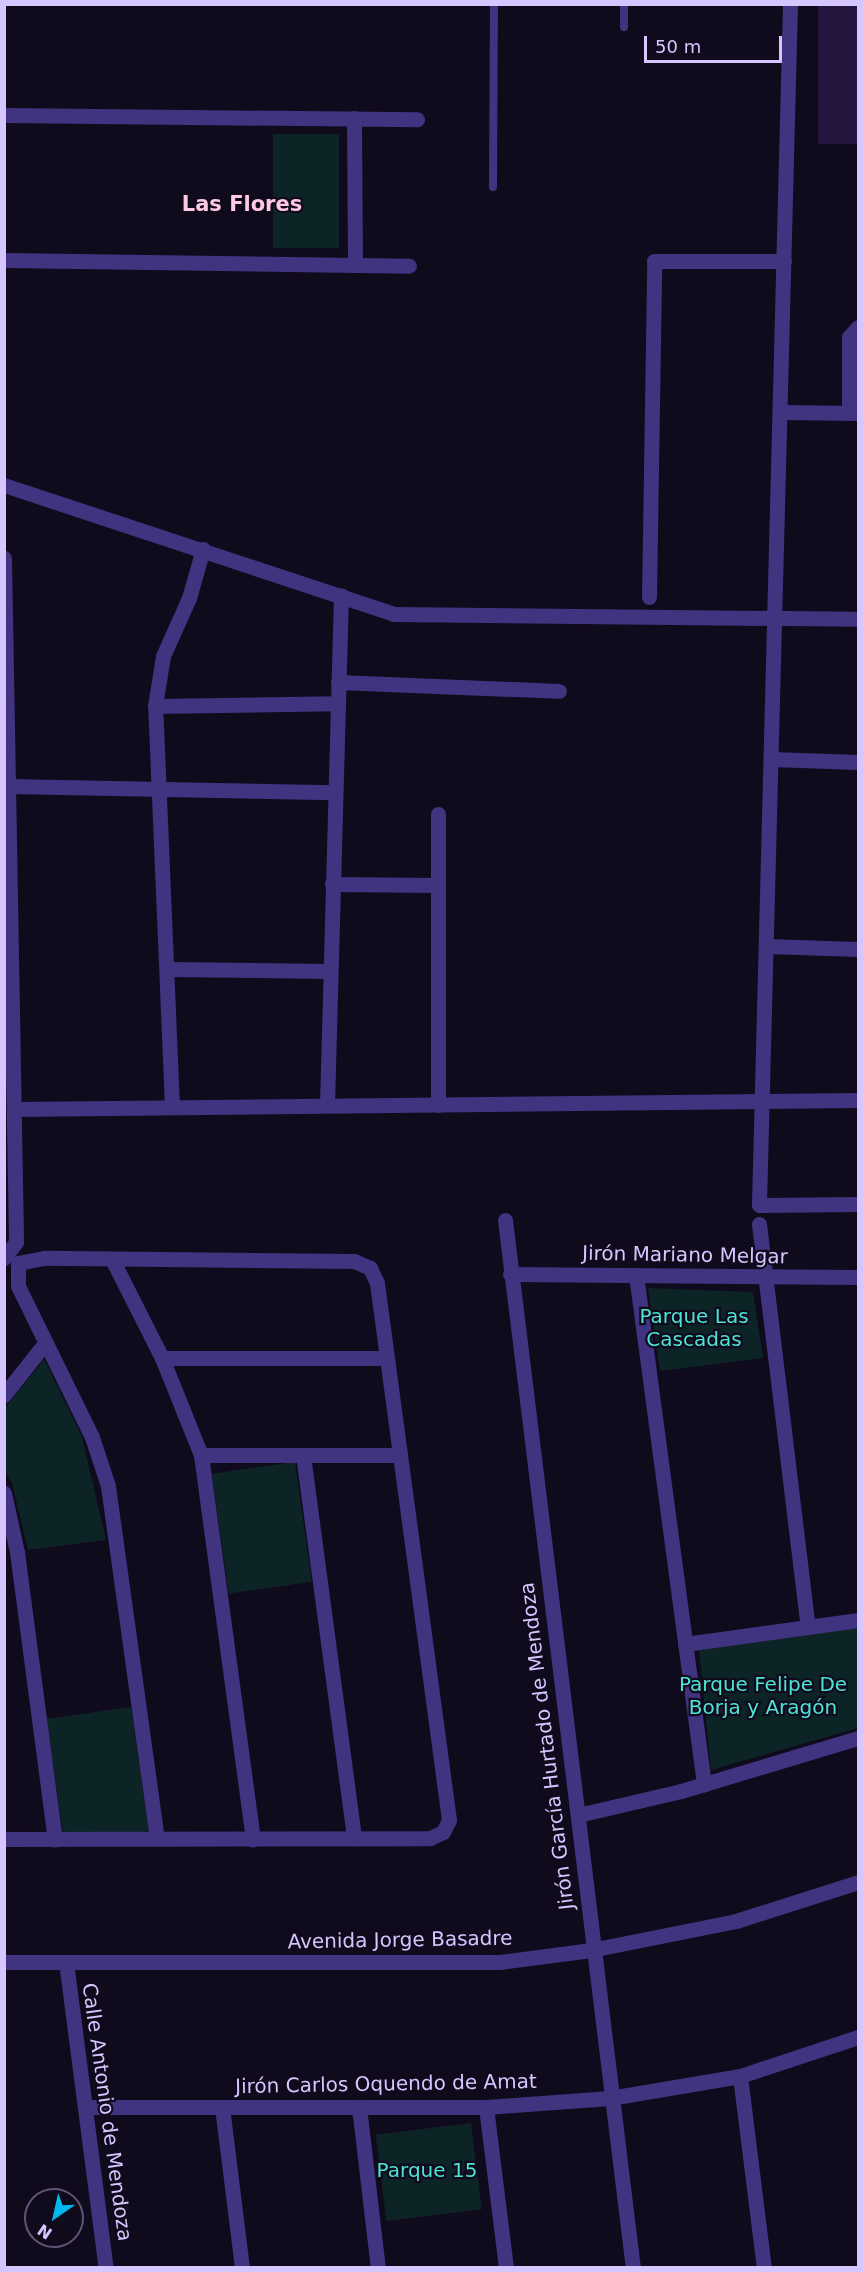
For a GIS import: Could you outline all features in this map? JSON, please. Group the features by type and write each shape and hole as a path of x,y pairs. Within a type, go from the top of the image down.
{"street":[{"path":"790,4 759,1205 858,1204"},
{"path":"4,115 417,119"},
{"path":"354,118 355,266"},
{"path":"4,260 409,266"},
{"path":"649,597 654,261 784,261"},
{"path":"780,412 854,413 849,337 858,327"},
{"path":"4,485 404,615 858,619"},
{"path":"172,1107 155,706 163,656 189,598 203,549"},
{"path":"4,558 9,1043 14,1109 16,1234 11,1259 18,1286 92,1437 108,1486 157,1839"},
{"path":"327,1106 336,703 341,595"},
{"path":"338,681 559,691"},
{"path":"155,706 336,703"},
{"path":"771,759 858,762"},
{"path":"8,786 335,792"},
{"path":"438,814 438,1105"},
{"path":"332,884 438,885"},
{"path":"766,946 858,949"},
{"path":"167,969 330,971"},
{"path":"14,1109 858,1100"},
{"path":"4,1197 15,1183"},
{"path":"4,1218 16,1234"},
{"name":"Jirón García Hurtado de Mendoza","path":"505,1220 578,1815 591,1950 633,2268"},
{"path":"759,1224 808,1627"},
{"path":"4,1839 430,1838 443,1832 449,1820 377,1283 363,1264 11,1259"},
{"path":"113,1261 162,1358 201,1455 253,1839"},
{"name":"Jirón Mariano Melgar","path":"510,1274 858,1277"},
{"path":"636,1275 704,1784"},
{"path":"4,1395 45,1343"},
{"path":"162,1358 387,1358"},
{"path":"201,1455 400,1455"},
{"path":"303,1455 354,1839"},
{"path":"4,1493 16,1552 55,1839"},
{"path":"686,1644 858,1620"},
{"path":"578,1815 704,1784 858,1738"},
{"name":"Avenida Jorge Basadre","path":"4,1962 500,1962 591,1950 736,1921 858,1882"},
{"name":"Calle Antonio de Mendoza","path":"66,1962 106,2268"},
{"name":"Jirón Carlos Oquendo de Amat","path":"85,2107 486,2108 610,2097 740,2076 858,2037"},
{"path":"740,2076 764,2268"},
{"path":"222,2107 242,2268"},
{"path":"359,2107 378,2268"},
{"path":"486,2108 506,2268"}],"lane":[{"path":"492,187 494,4"},
{"path":"624,4 624,27"}],"green space":[{"path":"273,134 339,134 339,248 273,248"},
{"name":"Parque Las Cascadas","path":"648,1288 753,1292 763,1358 660,1371"},
{"path":"44,1359 82,1437 106,1540 28,1550 12,1483 5,1470 5,1408"},
{"path":"295,1462 312,1582 229,1594 212,1474"},
{"name":"Parque Felipe De Borja y Aragón","path":"858,1627 858,1728 711,1770 699,1649"},
{"path":"131,1707 148,1831 64,1843 47,1719"},
{"name":"Parque 15","path":"471,2123 482,2209 386,2221 376,2135"}],"building":[{"path":"818,4 858,4 858,144 818,144"}],"district":[{"name":"Las Flores","path":"242,204"}]}
